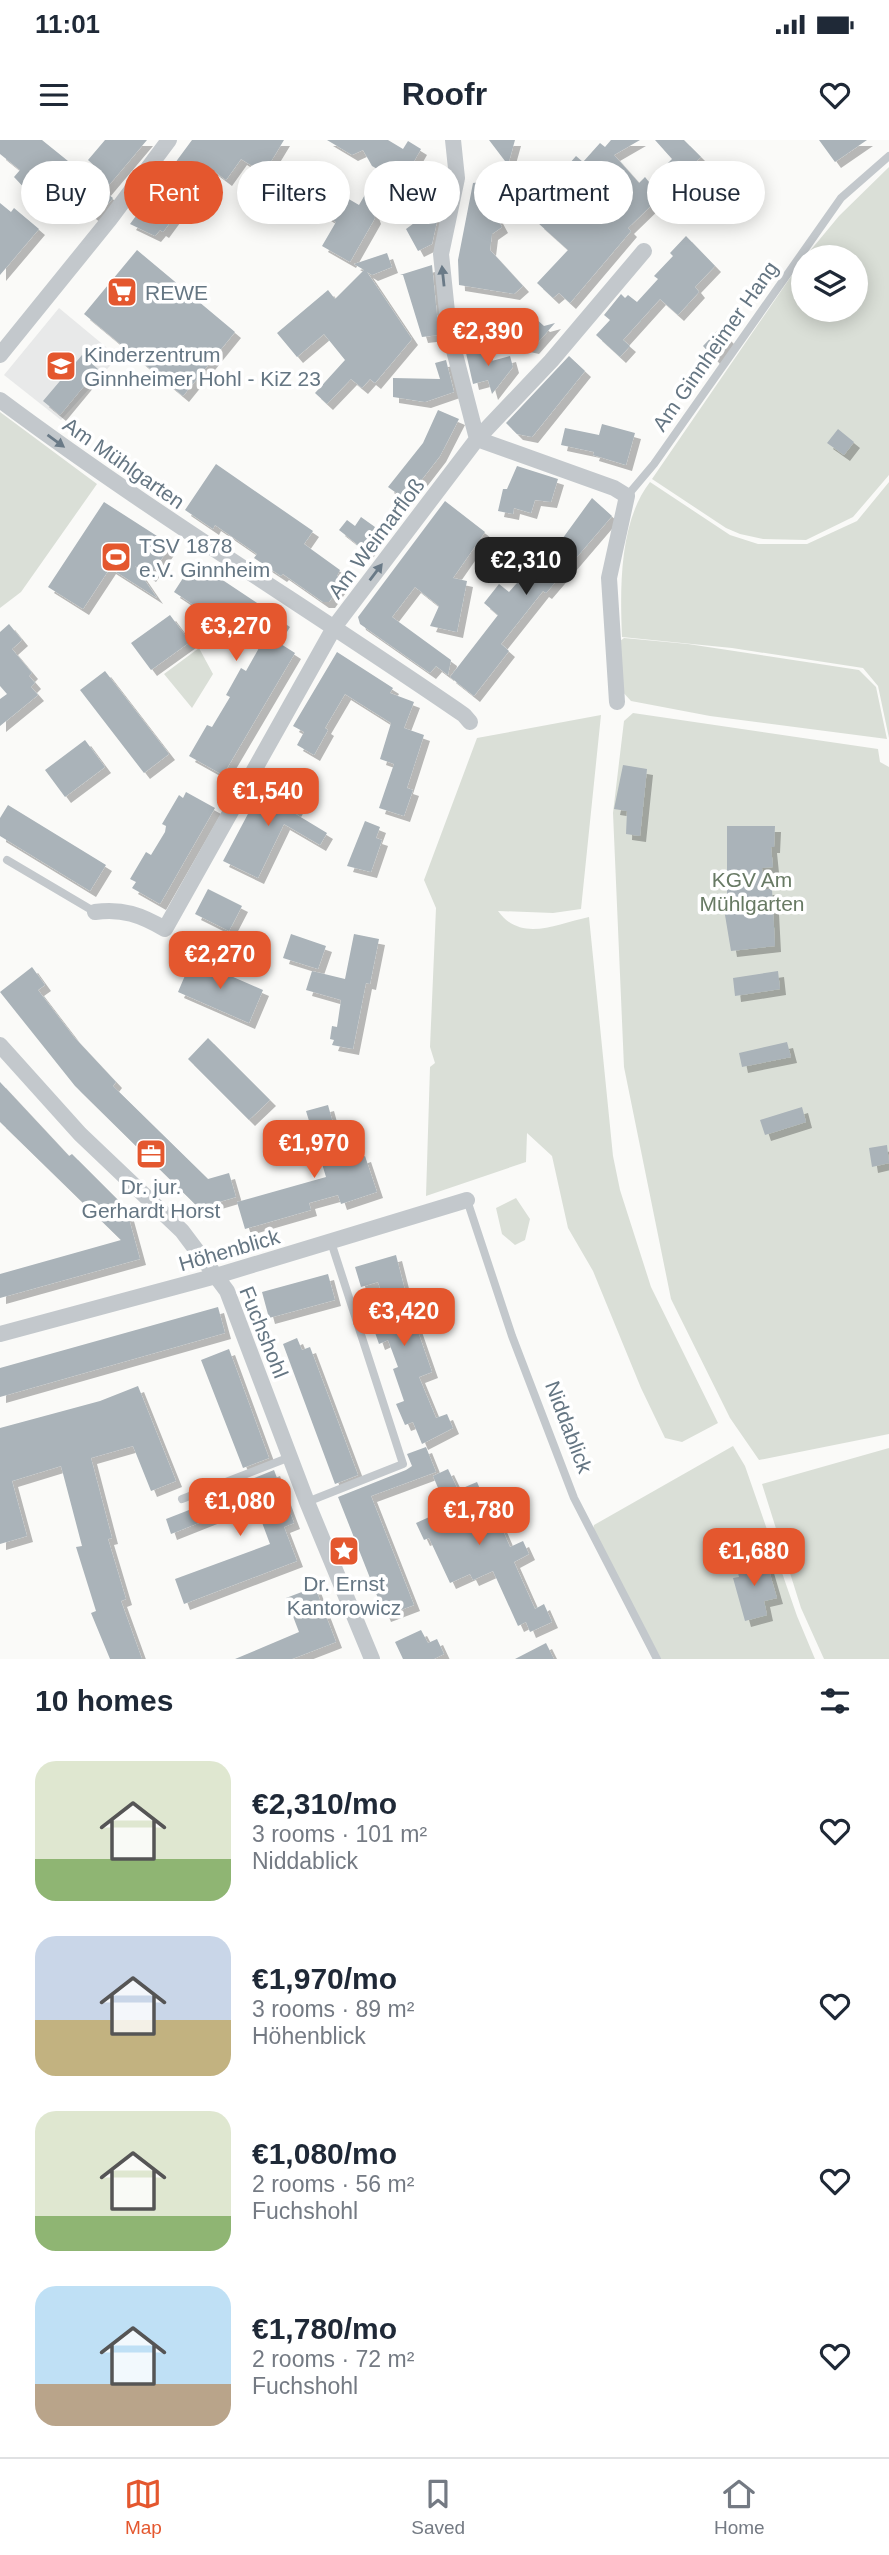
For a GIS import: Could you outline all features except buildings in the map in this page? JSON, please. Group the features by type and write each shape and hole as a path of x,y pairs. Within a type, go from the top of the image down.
{"street":[{"path":"0,355 80,257 169,140"},
{"path":"453,140 457,178 441,254 449,331 477,439 614,488 627,496 609,578 617,702"},
{"name":"Am Weimarfloß","path":"94,912 114,909 133,913 165,929 335,626 477,439 551,361 644,251"},
{"name":"Am Mühlgarten","path":"0,400 130,494 335,626 464,715 470,722"},
{"name":"Fuchshohl","path":"0,1045 80,1134 182,1231 227,1291 307,1502 372,1659"},
{"name":"Höhenblick","path":"0,1334 216,1276 467,1200"}],"lane":[{"name":"Am Ginnheimer Hang","path":"627,496 654,464 841,198 889,156"},
{"path":"7,860 94,912"},
{"name":"Niddablick","path":"467,1200 512,1336 574,1498 657,1659"},
{"path":"307,1502 404,1464 331,1242"},
{"path":"182,1499 290,1457"}],"shaded area":[{"name":"Kinderzentrum Ginnheimer Hohl - KiZ 23","path":"59,308 118,357 61,420 4,375"}],"green space":[{"path":"889,167 889,475 853,517 806,540 763,539 740,534 726,528 652,479 791,276 791,322 868,322 868,245 815,245 839,216"},
{"path":"0,412 97,484 21,592 0,608"},
{"path":"650,482 730,535 758,544 807,544 857,521 889,482 889,738 878,686 863,668 732,648 622,637 622,577 627,536 632,516"},
{"path":"624,638 688,644 859,670 876,687 887,739 710,716 631,701 621,690 620,641"},
{"path":"199,648 213,674 192,708 164,674"},
{"name":"KGV Am Mühlgarten","path":"633,713 878,749 880,762 889,767 889,1434 759,1460 730,1418 671,1299 624,1067 613,813 624,721"},
{"path":"601,715 581,909 553,913 498,911 507,921 528,929 552,927 589,917 613,1156 620,1190 651,1287 718,1423 682,1442 665,1438 641,1388 593,1271 568,1228 552,1156 527,1133 526,1162 426,1196 430,1067 435,1063 430,1047 436,908 424,880 477,738"},
{"path":"516,1198 530,1219 525,1240 515,1245 502,1234 496,1208"},
{"path":"733,1446 745,1466 797,1616 815,1659 661,1659 593,1529 594,1525"},
{"path":"889,1448 889,1659 824,1659 801,1608 762,1484"}],"place":[{"name":"REWE","path":"122,292"},
{"name":"Kinderzentrum Ginnheimer Hohl - KiZ 23","path":"61,366"},
{"name":"TSV 1878 e.V. Ginnheim","path":"116,557"},
{"name":"Dr. jur. Gerhardt Horst","path":"151,1154"},
{"name":"Dr. Ernst Kantorowicz","path":"344,1551"}]}
